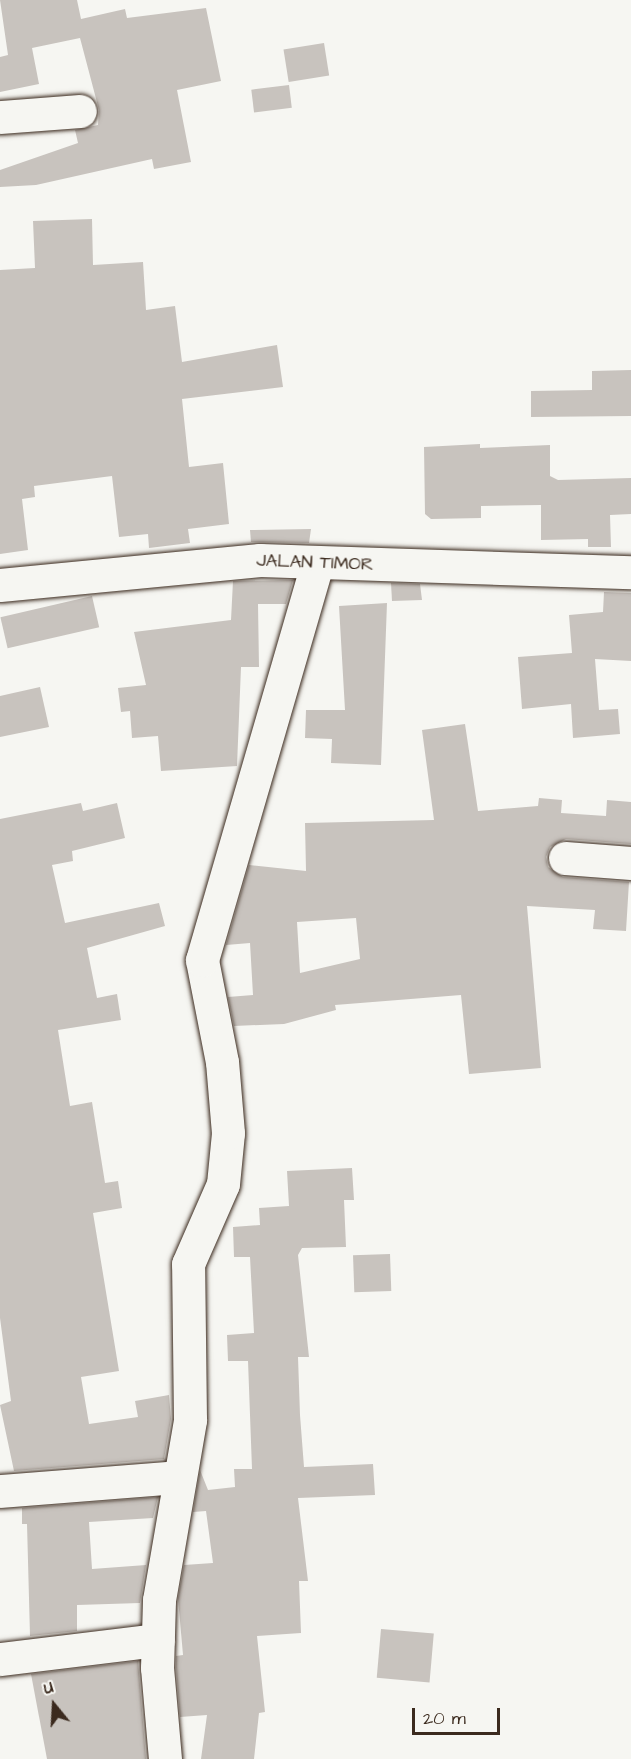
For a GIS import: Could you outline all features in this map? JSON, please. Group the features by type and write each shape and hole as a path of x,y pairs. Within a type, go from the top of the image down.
{"street":[{"path":"0,117 80,111"},
{"name":"JALAN TIMOR","path":"0,585 260,560 312,564 631,572"},
{"path":"165,1759 144,1642 168,1477 190,1420 188,1264 223,1184 228,1133 203,953 312,564"},
{"path":"565,858 631,863"},
{"path":"0,1491 168,1477"},
{"path":"0,1659 144,1642"}],"building":[{"path":"0,0 77,0 81,19 125,9 127,18 206,8 221,81 177,90 191,162 154,169 152,159 36,185 0,187 0,170 78,143 75,130 98,125 99,110 80,38 32,48 39,84 0,92 0,57 8,55"},
{"path":"324,43 329,76 289,82 284,49"},
{"path":"289,85 292,108 254,112 251,90"},
{"path":"92,219 93,265 143,262 146,310 175,306 182,362 277,345 283,387 182,399 189,467 223,463 229,524 188,529 190,543 149,548 148,534 119,537 112,476 34,486 35,497 22,499 28,550 0,554 0,270 35,268 33,221"},
{"path":"631,370 631,416 531,417 531,391 592,390 592,371"},
{"path":"480,444 480,448 550,445 550,476 558,480 631,478 631,514 610,515 611,547 588,547 588,539 541,540 541,505 481,506 481,518 431,519 425,514 424,447"},
{"path":"311,529 309,543 251,542 250,530"},
{"path":"293,580 286,604 258,604 259,667 241,667 237,766 161,771 158,736 132,738 130,711 121,712 118,688 146,685 134,632 231,620 233,581"},
{"path":"391,583 420,584 422,600 392,601"},
{"path":"604,592 631,593 631,661 595,659 599,710 618,709 620,734 573,738 571,704 522,709 518,657 572,653 569,615 603,612"},
{"path":"92,596 99,627 8,648 0,617"},
{"path":"387,603 381,765 331,763 332,739 305,738 306,710 345,710 339,606"},
{"path":"40,687 49,727 0,737 0,696"},
{"path":"465,724 478,811 538,806 539,798 562,800 561,813 606,816 607,800 631,802 631,844 566,839 550,847 546,857 548,867 563,877 629,882 626,931 593,929 595,910 527,906 541,1068 469,1074 461,995 335,1005 336,1010 284,1024 234,1026 228,997 253,995 250,943 226,945 249,865 306,871 305,823 434,820 422,730","holes":["356,918 360,959 300,973 297,922"]},
{"path":"81,803 83,811 117,803 125,838 72,851 73,861 52,865 65,923 159,903 165,926 87,948 97,998 117,994 121,1020 58,1030 70,1106 92,1102 105,1183 118,1181 122,1208 93,1213 119,1371 81,1377 89,1424 138,1417 135,1401 169,1395 171,1419 164,1459 14,1471 0,1405 11,1401 0,1318 0,819"},
{"path":"352,1168 354,1200 344,1200 346,1247 302,1248 298,1255 309,1357 298,1357 300,1415 304,1467 373,1464 375,1495 298,1498 308,1581 299,1581 301,1633 257,1636 265,1712 259,1713 254,1759 201,1759 207,1715 180,1717 176,1667 176,1656 183,1655 178,1598 184,1565 213,1563 206,1511 193,1512 200,1470 208,1490 235,1487 234,1469 252,1469 248,1361 228,1361 227,1335 254,1333 250,1257 234,1257 233,1227 260,1225 259,1208 289,1206 287,1171"},
{"path":"390,1254 391,1291 354,1292 353,1255"},
{"path":"158,1497 153,1518 89,1522 92,1569 146,1565 140,1603 77,1605 77,1631 30,1636 27,1524 22,1524 22,1508"},
{"path":"381,1629 434,1634 430,1682 377,1678"},
{"path":"138,1661 146,1759 47,1759 31,1674"}]}
